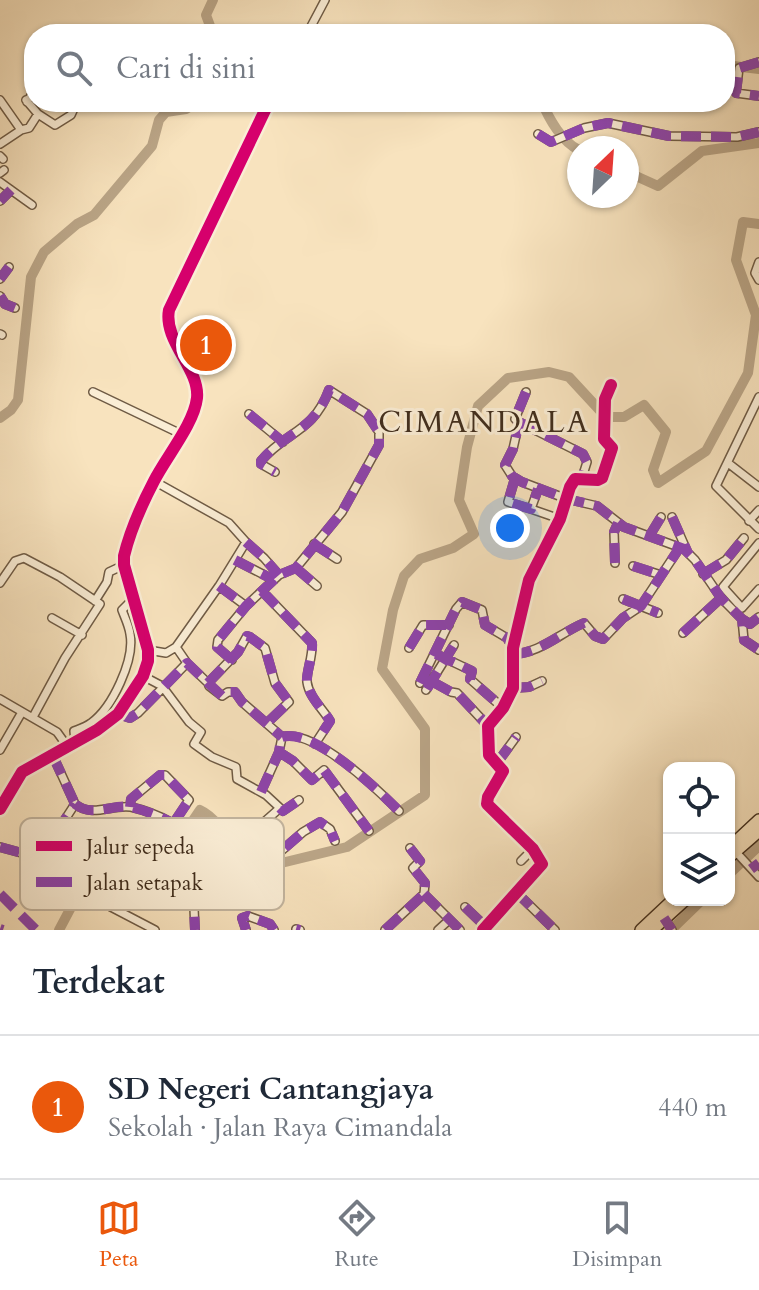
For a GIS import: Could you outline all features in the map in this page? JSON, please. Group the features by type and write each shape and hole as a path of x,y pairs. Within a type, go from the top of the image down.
{"highway":[{"path":"735,850 759,820"},
{"path":"735,851 759,831"},
{"path":"641,930 667,906"},
{"path":"652,930 679,906"}],"street":[{"path":"312,24 325,0"},
{"path":"759,62 738,68 736,91 759,96"},
{"path":"0,100 21,130"},
{"path":"0,144 29,128 38,114 55,125 72,112"},
{"path":"0,809 22,772 118,714 143,676 148,650 124,565 127,544 154,481 193,411 197,391 168,322 169,310 264,112"},
{"path":"538,134 548,141 556,141 608,123 669,136 737,137 759,132"},
{"path":"0,182 32,205"},
{"path":"0,201 11,190"},
{"path":"759,262 755,274 759,280"},
{"path":"0,279 9,267"},
{"path":"0,296 5,304 15,308"},
{"path":"512,651 531,574 560,519 575,479 602,478 612,448 604,439 606,397 611,385"},
{"path":"232,660 216,643 262,591 279,576 296,568 346,507 379,445 379,432 367,414 329,390 314,418 274,447 260,462 275,472"},
{"path":"93,392 181,434"},
{"path":"526,392 515,419 583,454 587,458 581,481"},
{"path":"759,397 719,479 717,490 755,524 759,510"},
{"path":"249,414 283,442"},
{"path":"519,422 513,449 505,465 515,478 567,499 597,506 618,523 680,547 689,554"},
{"path":"728,463 759,487"},
{"path":"515,478 507,502 560,519"},
{"path":"154,481 222,518 279,576"},
{"path":"531,509 538,489"},
{"path":"650,535 661,517"},
{"path":"672,517 689,554 721,598 750,624 759,617"},
{"path":"615,563 614,532 618,523"},
{"path":"703,574 726,560 744,538"},
{"path":"148,650 166,653 176,647 246,542"},
{"path":"759,543 723,587 742,608 759,589"},
{"path":"314,544 337,559"},
{"path":"512,651 520,654 556,640 584,623 599,639 603,639 623,618 641,606 680,547"},
{"path":"0,583 15,561 24,558 60,577 100,607 65,658 33,717"},
{"path":"235,560 279,576"},
{"path":"95,601 107,582 109,572 124,565"},
{"path":"633,566 661,575"},
{"path":"296,568 317,586"},
{"path":"219,586 246,606"},
{"path":"262,591 312,643 307,681 313,697 330,721 315,744"},
{"path":"683,633 721,598"},
{"path":"94,727 115,693 127,663 130,634 122,610 133,599"},
{"path":"623,599 658,613"},
{"path":"454,645 433,682 423,686 460,604 484,611 485,625 509,640 513,688 503,708 488,727 478,733"},
{"path":"52,618 82,635"},
{"path":"742,619 744,640 759,650"},
{"path":"409,648 423,625 449,625"},
{"path":"208,683 232,660 247,636 265,648 275,683 289,702 267,723"},
{"path":"176,647 209,686 222,696 235,692 282,737"},
{"path":"436,654 472,671 470,679 503,708"},
{"path":"118,714 130,718 187,663"},
{"path":"143,676 162,686 189,722 201,732 194,744 212,757 236,767 237,779 261,792 283,811 299,800"},
{"path":"513,688 529,687 542,681"},
{"path":"433,682 457,693 488,727 489,755 502,768 502,774 487,804 533,849 542,864 484,928 465,907"},
{"path":"0,699 57,732 71,744"},
{"path":"0,750 22,712"},
{"path":"282,737 291,734 315,744 374,786 399,811"},
{"path":"261,792 266,775 279,752 282,737"},
{"path":"497,763 516,737"},
{"path":"279,752 312,780 324,770 369,831"},
{"path":"53,756 75,804 88,811 130,807 158,818"},
{"path":"130,807 133,797 160,775 165,775 189,800 177,818"},
{"path":"66,818 75,804"},
{"path":"269,818 280,808"},
{"path":"284,849 320,822 330,829 335,841"},
{"path":"0,847 20,852"},
{"path":"385,930 424,894 425,883 413,868 420,861 410,848"},
{"path":"521,861 533,849"},
{"path":"735,855 759,877"},
{"path":"749,868 759,863"},
{"path":"516,892 555,930"},
{"path":"424,894 460,930"},
{"path":"117,910 155,930"},
{"path":"192,910 195,930"},
{"path":"246,930 242,918 248,916 273,925 274,930"},
{"path":"438,930 449,920"},
{"path":"666,920 672,930"}],"waterway":[{"path":"209,24 206,15 213,0"},
{"path":"735,66 759,69"},
{"path":"0,418 18,400 31,277 44,252 77,224 94,215 152,146 159,120 166,112"},
{"path":"547,112 567,141"},
{"path":"639,177 658,186 702,151 759,143"},
{"path":"284,862 347,847 425,795 425,729 382,669 393,610 404,576 420,559 453,548 474,534 459,500 467,447 478,406 508,378 549,372 569,377 606,417 624,417 644,405 666,432 653,470 658,483 706,451 748,373 756,315 736,260 743,222 759,224"},
{"path":"195,818 200,810 211,818"},
{"path":"735,868 759,846"},
{"path":"671,930 696,906"},
{"path":"59,930 70,910"}],"marked path":[{"path":"759,62 739,68 736,93 759,96"},
{"path":"538,134 551,142 584,128 608,123 669,136 737,137 759,132"},
{"path":"0,201 11,190"},
{"path":"0,279 9,267"},
{"path":"0,296 5,304 15,308"},
{"path":"232,660 217,647 218,640 246,606 279,575 296,568 342,512 379,445 379,432 367,414 329,390 315,415 261,461 275,472"},
{"path":"526,392 515,419 519,422 513,449 505,465 512,476 567,499 597,506 624,527 684,549 721,598 742,619 744,640 759,650"},
{"path":"249,414 283,442"},
{"path":"519,422 583,454 587,462 581,481"},
{"path":"515,478 508,502 531,509 538,489"},
{"path":"650,535 661,517"},
{"path":"672,517 688,553"},
{"path":"615,563 614,532 618,523"},
{"path":"703,574 726,560 744,538"},
{"path":"246,542 279,575"},
{"path":"314,544 337,559"},
{"path":"512,654 531,651 584,623 595,636 603,639 623,618 641,606 680,547"},
{"path":"235,560 274,580"},
{"path":"633,566 661,575"},
{"path":"296,568 317,586"},
{"path":"219,586 246,606"},
{"path":"262,591 312,643 308,687 330,721 315,744"},
{"path":"683,633 721,598"},
{"path":"623,599 658,613"},
{"path":"420,683 462,602 482,610 485,625 507,638 513,648"},
{"path":"742,619 750,624 759,617"},
{"path":"409,648 423,625 449,625"},
{"path":"208,683 238,652 247,636 250,637 265,648 275,683 289,702 267,723"},
{"path":"427,689 454,645"},
{"path":"436,654 472,671 470,679 503,708"},
{"path":"118,714 130,718 138,713 187,663 222,696 235,692 282,737"},
{"path":"513,688 529,687 542,681"},
{"path":"433,682 457,693 488,726"},
{"path":"282,737 295,736 327,750 399,811"},
{"path":"497,763 516,737"},
{"path":"261,792 280,745"},
{"path":"279,752 312,780 324,770 369,831"},
{"path":"53,756 75,804"},
{"path":"130,807 131,799 160,775 165,775 189,800 177,818"},
{"path":"280,808 283,811 299,800"},
{"path":"75,804 88,810 131,807 163,818"},
{"path":"66,818 75,804"},
{"path":"284,848 320,822 330,829 335,841"},
{"path":"0,847 20,852"},
{"path":"385,930 424,894 425,883 413,868 420,861 410,848"},
{"path":"751,869 759,863"},
{"path":"516,892 555,930"},
{"path":"0,894 36,930"},
{"path":"424,894 460,930"},
{"path":"465,907 486,927"},
{"path":"194,910 195,930"},
{"path":"246,930 242,918 248,916 270,924 274,930"},
{"path":"664,918 672,930"},
{"path":"296,929 300,930"}],"cycle path":[{"path":"0,809 22,772 97,730 118,714 143,676 148,650 124,556 145,499 185,429 197,398 193,376 171,333 169,310 264,112"},
{"path":"483,930 542,864 533,849 487,804 503,771 489,755 488,726 503,708 513,688 513,648 529,580 560,519 570,487 575,479 602,478 612,448 604,439 605,399 611,385"}],"place":[{"name":"SD Negeri Cantangjaya","path":"206,345"}],"district":[{"name":"CIMANDALA","path":"484,422"}]}
